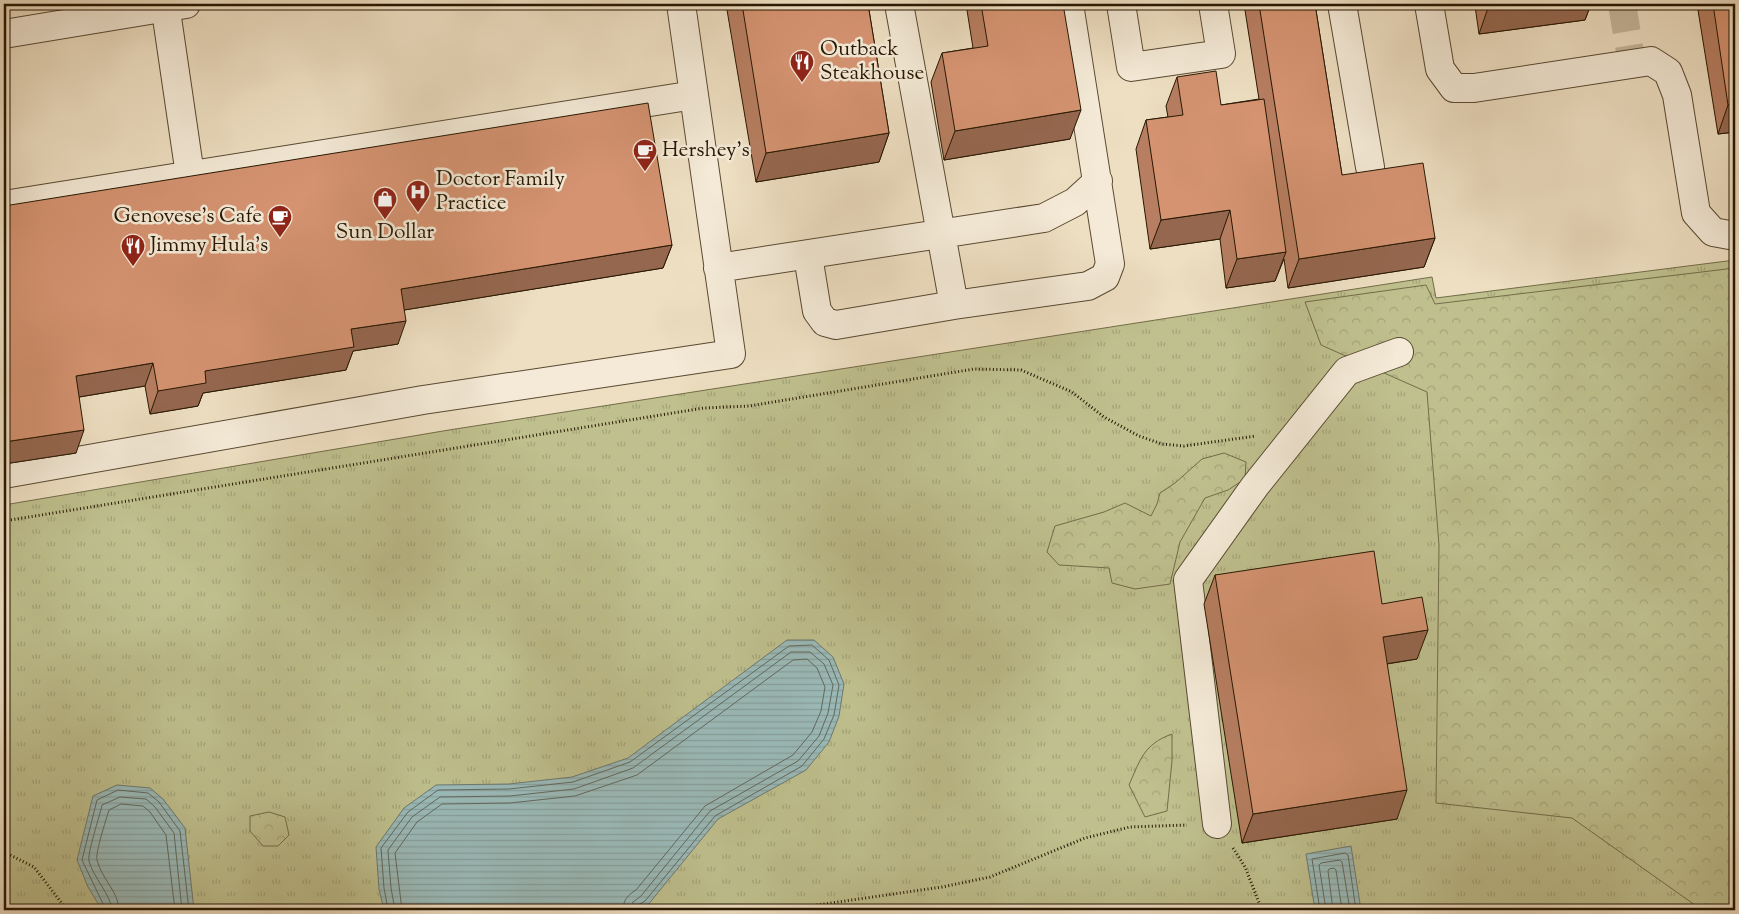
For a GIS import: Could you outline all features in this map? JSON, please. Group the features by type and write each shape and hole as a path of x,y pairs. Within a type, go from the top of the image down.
{"lane":[{"path":"4,474 423,400 731,354 681,4"},
{"path":"899,4 954,305"},
{"path":"808,256 817,311 824,322 836,325 954,305 1088,286 1104,277 1110,264 1069,4"},
{"path":"1121,4 1131,67 1221,54 1213,4"},
{"path":"1342,4 1370,167"},
{"path":"1429,4 1440,69 1454,88 1474,88 1651,61 1668,72 1677,95 1696,213 1713,232 1735,236"},
{"path":"4,34 172,5 190,176"},
{"path":"4,205 694,95"},
{"path":"718,268 808,256 1044,218 1075,202 1098,181"},
{"path":"1217,824 1188,580 1254,486 1347,371 1399,352"}],"path":[{"path":"4,521 704,408 749,406 974,369 1021,370 1072,392 1104,418 1139,436 1162,444 1184,446 1298,431"},
{"path":"782,910 990,877 1084,838 1130,827 1217,824 1245,867 1262,910"},
{"path":"4,852 34,866 68,910"}],"green space":[{"path":"1735,260 1735,910 4,910 4,505 449,430 1432,277 1436,298"},
{"path":"1735,268 1735,910 1702,910 1572,818 1436,803 1439,545 1427,392 1321,345 1305,302 1426,285 1435,304"},
{"path":"1224,453 1246,462 1245,479 1228,490 1205,498 1180,542 1170,584 1135,589 1112,583 1109,568 1059,565 1047,552 1055,526 1104,512 1125,503 1151,516 1160,493 1175,483 1202,459"},
{"path":"1172,734 1172,761 1167,811 1145,817 1129,785 1140,761 1149,748"},
{"path":"269,812 285,817 289,835 278,846 263,846 250,831 250,816"}],"water":[{"path":"787,640 814,640 833,657 844,684 839,716 829,742 806,770 718,819 647,906 637,910 384,910 379,889 376,847 404,808 436,785 509,784 572,777 628,758"},
{"path":"117,785 150,788 163,799 185,828 194,910 102,910 88,887 77,860 93,796"},
{"path":"1351,846 1361,910 1315,910 1306,854"}],"building":[{"name":"Outback Steakhouse","path":"742,4 868,4 889,133 766,153"},
{"path":"981,4 1063,4 1081,110 955,131 942,53 988,46"},
{"path":"1259,4 1315,4 1342,175 1423,163 1435,238 1299,259"},
{"path":"1713,4 1735,4 1735,104 1728,105"},
{"path":"1216,71 1221,105 1264,99 1286,252 1237,259 1230,210 1161,220 1146,120 1183,115 1177,77"},
{"path":"648,103 672,245 401,289 406,321 351,329 354,347 205,371 206,383 158,391 153,363 76,376 84,430 4,442 4,206"},
{"path":"1374,551 1382,604 1422,597 1428,630 1383,637 1407,790 1253,814 1215,575"}],"tunnel":[{"path":"1622,4 1632,64"}],"place":[{"name":"Outback Steakhouse","path":"802,83"},
{"name":"Hershey's","path":"645,172"},
{"name":"Doctor Family Practice","path":"418,213"},
{"name":"Sun Dollar","path":"385,220"},
{"name":"Genovese's Cafe","path":"280,238"},
{"name":"Jimmy Hula's","path":"133,267"}]}
